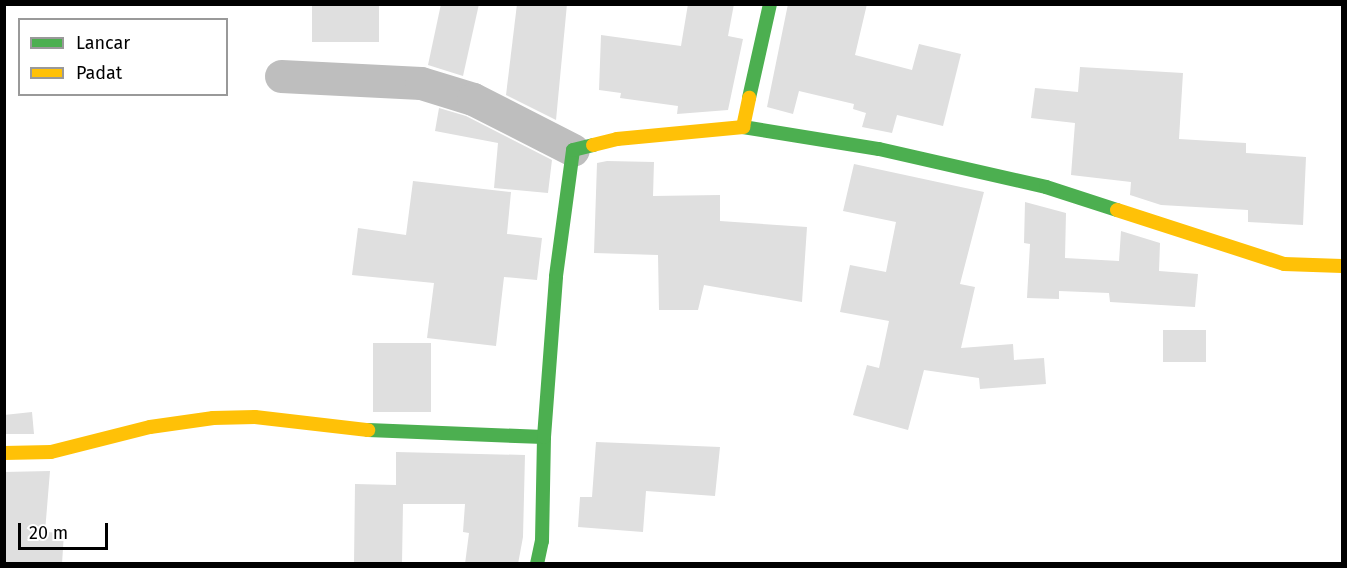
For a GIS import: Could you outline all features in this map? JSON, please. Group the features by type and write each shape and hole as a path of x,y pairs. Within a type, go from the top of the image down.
{"street":[{"path":"743,127 770,4"},
{"path":"280,76 421,83 473,99 573,150 617,139 743,127 879,149 1046,187 1284,264 1342,267"},
{"path":"537,564 542,541 544,437 556,276 573,150"},
{"path":"4,453 51,452 150,427 213,418 255,417 395,433 544,437"}],"building":[{"path":"312,4 379,4 379,42 312,42"},
{"path":"441,4 479,4 463,76 428,65"},
{"path":"517,4 567,4 556,120 506,95"},
{"path":"688,4 734,4 728,36 743,39 728,110 677,114 678,106 620,98 621,93 599,90 601,35 681,46"},
{"path":"788,4 867,4 855,55 912,70 919,44 961,54 943,126 897,115 892,133 862,127 866,113 853,109 854,104 799,91 793,114 767,107"},
{"path":"1080,67 1183,73 1179,139 1246,143 1246,153 1306,157 1303,225 1248,222 1248,210 1161,205 1130,195 1131,182 1071,175 1075,123 1031,118 1035,88 1078,92"},
{"path":"439,108 466,116 552,160 548,193 494,188 498,143 435,131"},
{"path":"607,161 654,162 653,196 720,195 720,221 807,227 802,302 704,285 698,310 659,310 658,255 594,253 597,163"},
{"path":"854,164 984,192 960,284 975,287 961,348 1013,344 1014,360 1044,358 1046,384 980,389 979,378 924,370 908,430 853,415 867,365 879,368 889,321 840,312 850,265 886,272 896,222 843,211"},
{"path":"413,181 511,192 507,234 542,238 537,280 504,277 496,346 427,338 434,283 352,275 358,228 406,235"},
{"path":"1025,202 1066,213 1065,258 1119,261 1121,231 1160,243 1159,271 1198,274 1195,307 1110,302 1109,293 1059,291 1059,299 1027,298 1030,244 1024,243"},
{"path":"1163,330 1206,330 1206,362 1163,362"},
{"path":"373,343 431,343 431,412 373,412"},
{"path":"32,412 34,434 4,434 4,415"},
{"path":"596,442 720,447 715,496 646,491 643,532 578,527 580,497 592,497"},
{"path":"396,452 525,455 523,537 518,564 465,564 469,533 463,532 465,504 403,504 402,564 354,564 355,484 396,485"},
{"path":"50,471 45,532 64,533 62,564 4,564 4,472"}],"traffic: fast":[{"path":"749,98 770,4"},
{"path":"743,127 879,149 1046,187 1117,210"},
{"path":"537,564 542,541 544,437 556,276 573,150 593,145"},
{"path":"368,430 544,437"}],"traffic: slow":[{"path":"593,145 617,139 743,127 749,98"},
{"path":"1117,210 1284,264 1342,266"},
{"path":"4,453 51,452 150,427 213,418 255,417 368,430"}]}
